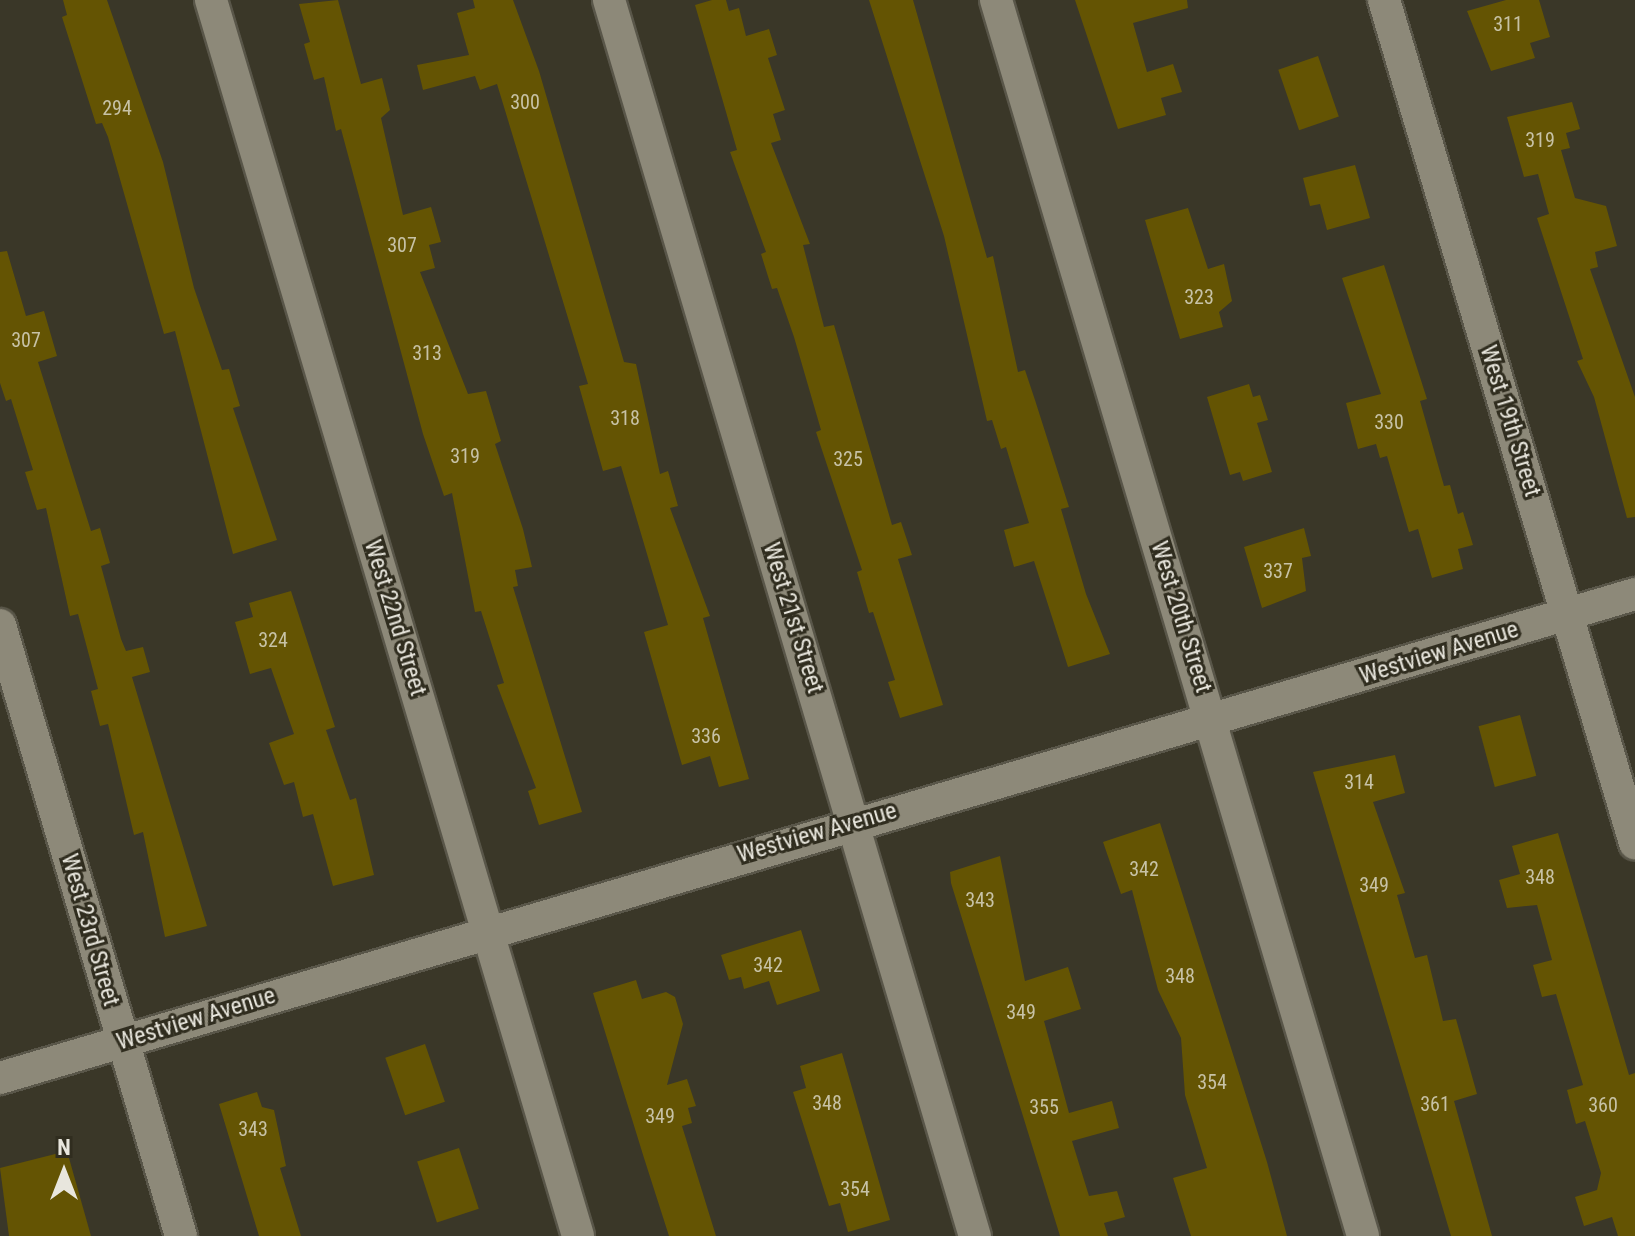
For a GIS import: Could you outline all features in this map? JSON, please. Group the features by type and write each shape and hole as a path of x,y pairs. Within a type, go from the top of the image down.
{"street":[{"name":"West 22nd Street","path":"211,0 578,1236"},
{"name":"West 21st Street","path":"609,0 975,1236"},
{"name":"West 20th Street","path":"996,0 1213,722 1363,1236"},
{"name":"West 19th Street","path":"1384,0 1635,843"},
{"name":"Westview Avenue","path":"0,1078 853,822 1213,722 1635,594"},
{"name":"West 23rd Street","path":"0,625 181,1236"}],"building":[{"path":"63,0 107,0 163,162 194,288 222,370 229,369 240,406 233,408 277,540 233,554 175,331 164,334 108,137 102,123 96,124 62,17 67,15"},
{"path":"338,0 361,84 382,78 390,110 381,118 403,215 431,207 441,242 429,245 435,268 420,272 468,394 486,391 501,441 495,444 523,529 532,567 515,570 518,586 513,587 582,812 539,825 528,791 536,788 497,685 504,683 481,611 475,612 452,493 444,496 423,434 341,129 336,131 324,77 314,80 304,44 310,42 299,4"},
{"path":"473,0 513,0 539,71 624,362 636,364 660,474 668,471 678,506 670,508 710,616 703,618 749,779 719,787 710,756 682,765 644,632 668,625 621,466 603,471 579,386 588,384 497,84 480,90 475,76 423,90 417,65 469,55 457,13 475,8"},
{"path":"726,0 729,11 739,8 746,36 769,29 777,55 768,58 785,110 773,114 781,140 771,143 810,244 803,245 824,327 834,325 892,525 901,522 912,555 898,559 943,705 900,718 888,682 895,680 873,612 869,613 857,572 862,570 816,432 821,430 794,337 777,288 772,289 761,254 766,252 730,152 737,150 695,5"},
{"path":"869,0 913,0 987,258 993,256 1018,372 1025,370 1035,400 1069,507 1061,509 1086,594 1110,654 1068,667 1034,561 1014,567 1004,530 1029,523 1006,447 1001,449 992,420 987,421 944,236"},
{"path":"1075,0 1187,0 1188,8 1133,23 1147,72 1173,64 1182,92 1161,98 1166,115 1118,129"},
{"path":"1506,0 1539,0 1550,37 1530,43 1535,58 1491,71 1467,11"},
{"path":"1318,56 1339,117 1299,130 1278,70"},
{"path":"1572,102 1580,129 1566,133 1570,148 1561,150 1575,198 1606,206 1617,246 1595,252 1598,267 1590,269 1635,397 1635,517 1627,518 1594,397 1577,361 1583,359 1537,218 1549,214 1538,174 1524,177 1507,117"},
{"path":"1355,165 1370,218 1327,230 1320,204 1310,206 1303,178"},
{"path":"1188,208 1208,269 1224,264 1232,301 1219,312 1223,327 1180,339 1145,220"},
{"path":"7,251 26,316 44,311 57,356 38,362 91,531 100,528 110,563 101,566 121,639 126,651 143,647 150,672 132,677 207,926 165,937 143,832 134,835 108,724 100,726 91,691 98,689 78,614 70,616 46,508 37,510 25,472 33,470 11,399 6,401 0,383 0,252"},
{"path":"1384,265 1427,399 1420,401 1444,486 1450,485 1458,514 1463,512 1473,545 1458,549 1463,569 1432,578 1418,529 1409,532 1387,456 1380,458 1376,444 1358,449 1346,403 1381,394 1342,278"},
{"path":"1249,384 1253,397 1260,395 1268,420 1257,423 1272,472 1243,481 1240,472 1230,475 1207,397"},
{"path":"1304,528 1311,556 1302,558 1306,591 1262,608 1244,547"},
{"path":"291,591 335,727 326,730 350,800 356,798 374,875 333,886 313,814 303,817 294,782 284,785 269,743 294,734 271,668 250,674 235,622 253,617 249,603"},
{"path":"1520,715 1536,776 1495,787 1478,726"},
{"path":"1395,755 1405,793 1373,802 1405,893 1397,895 1415,958 1427,955 1443,1021 1456,1019 1477,1094 1454,1101 1492,1236 1451,1236 1313,772"},
{"path":"1160,823 1267,1162 1287,1236 1191,1236 1173,1178 1207,1168 1185,1095 1181,1038 1158,990 1132,890 1121,894 1103,842"},
{"path":"1558,833 1629,1075 1635,1073 1635,1236 1618,1236 1612,1217 1584,1226 1575,1197 1597,1190 1601,1173 1585,1121 1576,1124 1567,1090 1583,1085 1556,994 1542,997 1533,965 1552,960 1537,905 1507,908 1499,880 1520,874 1512,846"},
{"path":"1000,856 1025,981 1068,967 1081,1009 1044,1021 1069,1113 1112,1101 1119,1128 1072,1141 1089,1196 1117,1191 1125,1217 1104,1223 1108,1236 1060,1236 951,883 950,872"},
{"path":"801,930 820,991 777,1005 769,981 744,989 741,977 729,980 721,955"},
{"path":"636,980 642,999 666,992 675,997 683,1024 667,1085 687,1079 696,1106 688,1108 692,1123 682,1126 716,1236 669,1236 644,1158 593,993"},
{"path":"425,1044 445,1102 405,1115 385,1058"},
{"path":"842,1053 890,1220 848,1232 840,1203 829,1206 793,1092 806,1088 800,1066"},
{"path":"257,1092 262,1107 274,1110 286,1166 280,1168 301,1236 259,1236 219,1104"},
{"path":"459,1148 479,1209 437,1222 417,1162"},
{"path":"67,1151 91,1236 9,1236 0,1168"}]}
